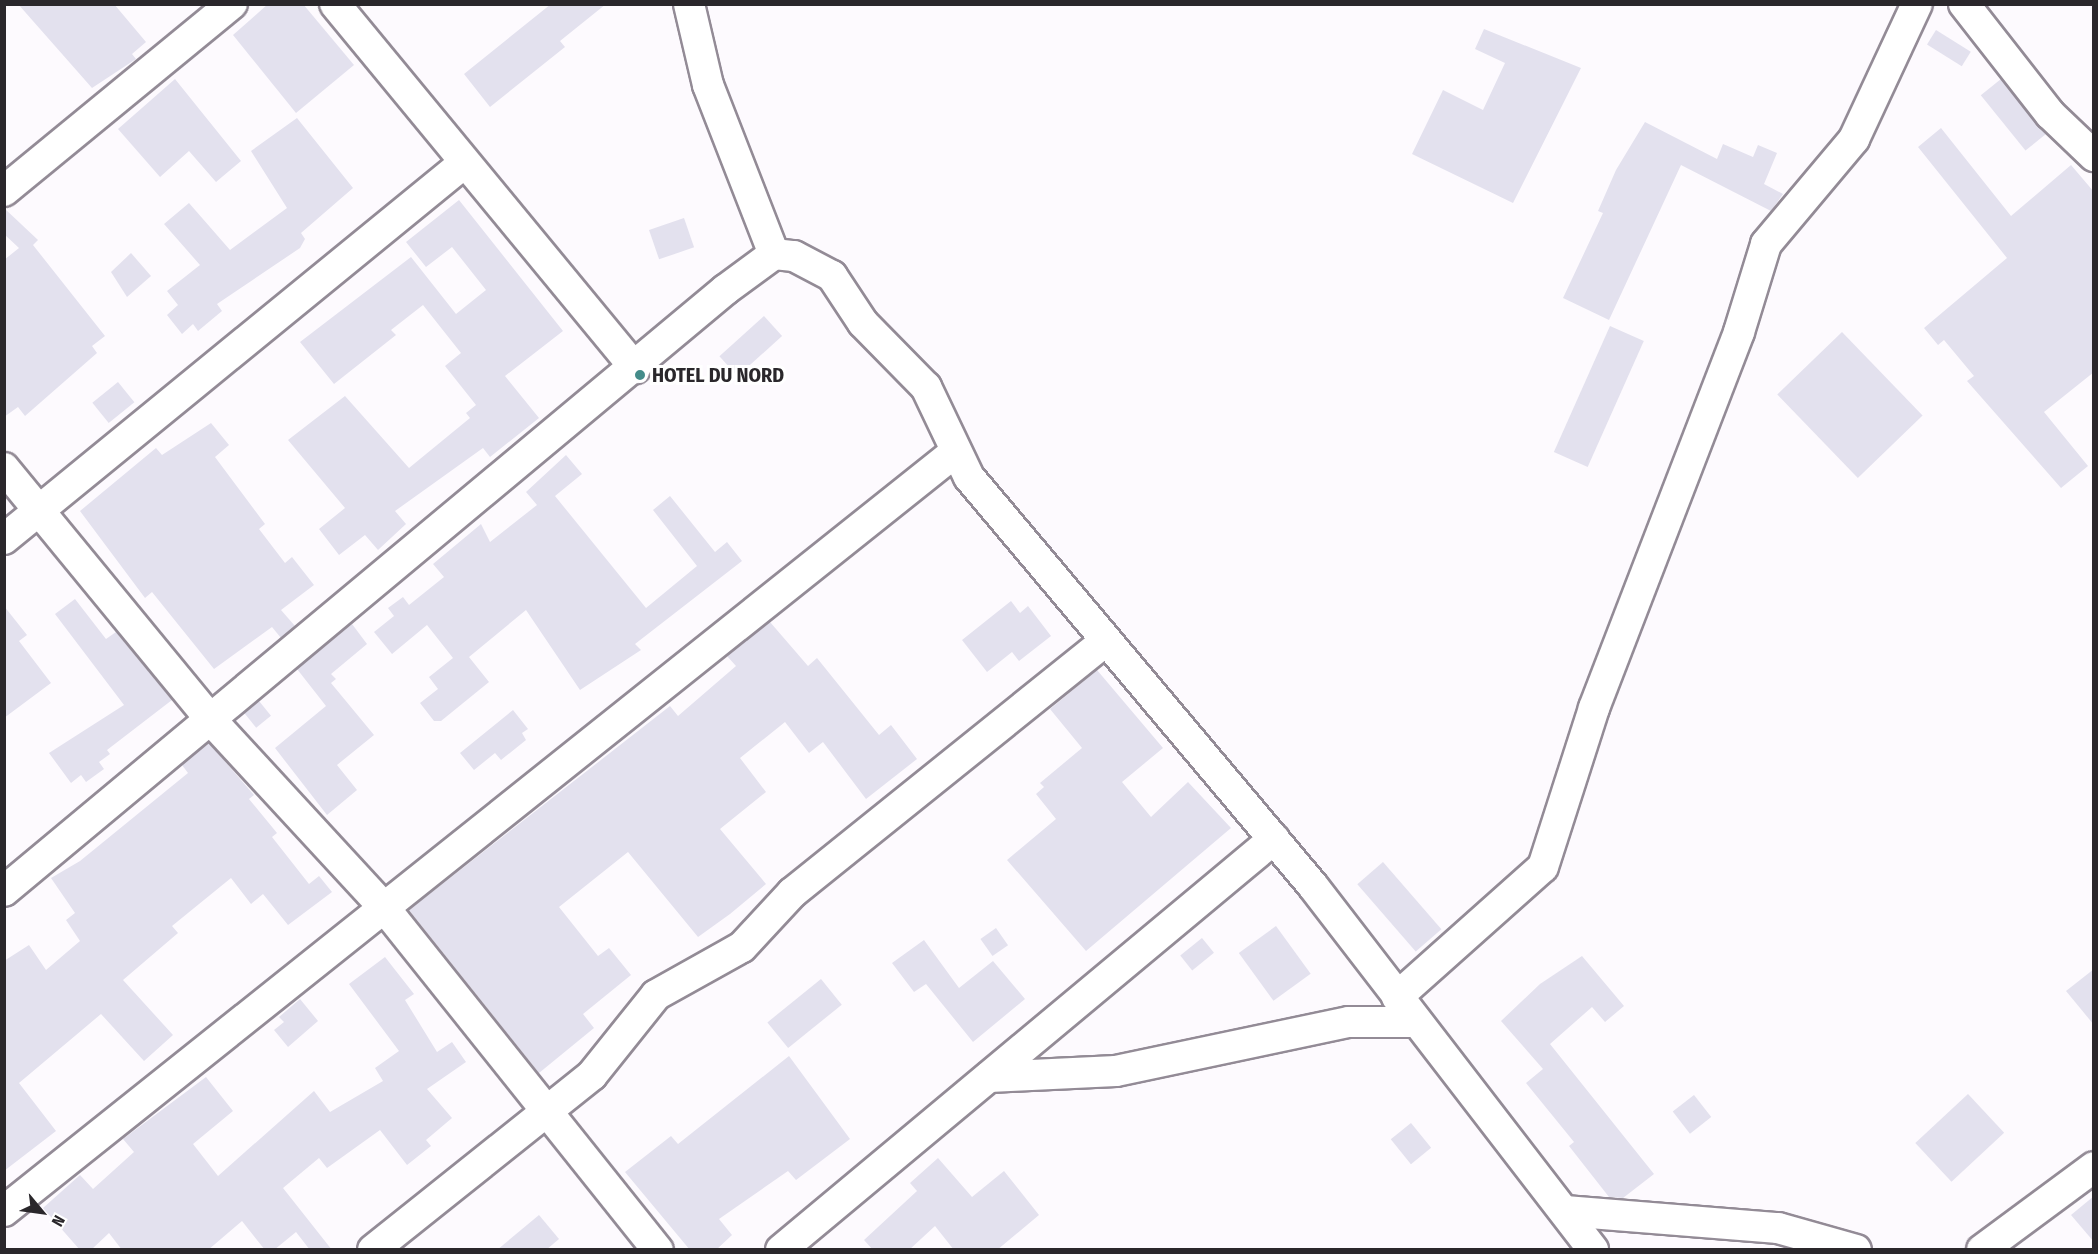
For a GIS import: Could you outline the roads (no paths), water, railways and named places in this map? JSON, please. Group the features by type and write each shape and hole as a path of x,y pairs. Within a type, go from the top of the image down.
{"street":[{"path":"4,191 232,4"},
{"path":"335,4 464,164 635,368"},
{"path":"689,4 708,85 774,254"},
{"path":"1397,997 1543,867 1594,708 1739,332 1766,244 1854,139 1917,4"},
{"path":"1964,4 2043,105 2094,156"},
{"path":"4,539 464,164"},
{"path":"4,891 774,254"},
{"path":"774,254 816,263 832,276 863,323 926,387 954,453 992,507 1274,839 1593,1250"},
{"path":"4,1212 387,911 954,453"},
{"path":"4,468 211,720 387,911 658,1250"},
{"path":"373,1250 592,1075 656,995 742,947 792,893 1105,641"},
{"path":"781,1250 1274,839"},
{"path":"989,1077 1116,1071 1349,1022 1416,1022"},
{"path":"1982,1250 2094,1167"},
{"path":"1565,1211 1778,1228 1856,1250"}],"place":[{"name":"HOTEL DU NORD","path":"640,375"}]}
